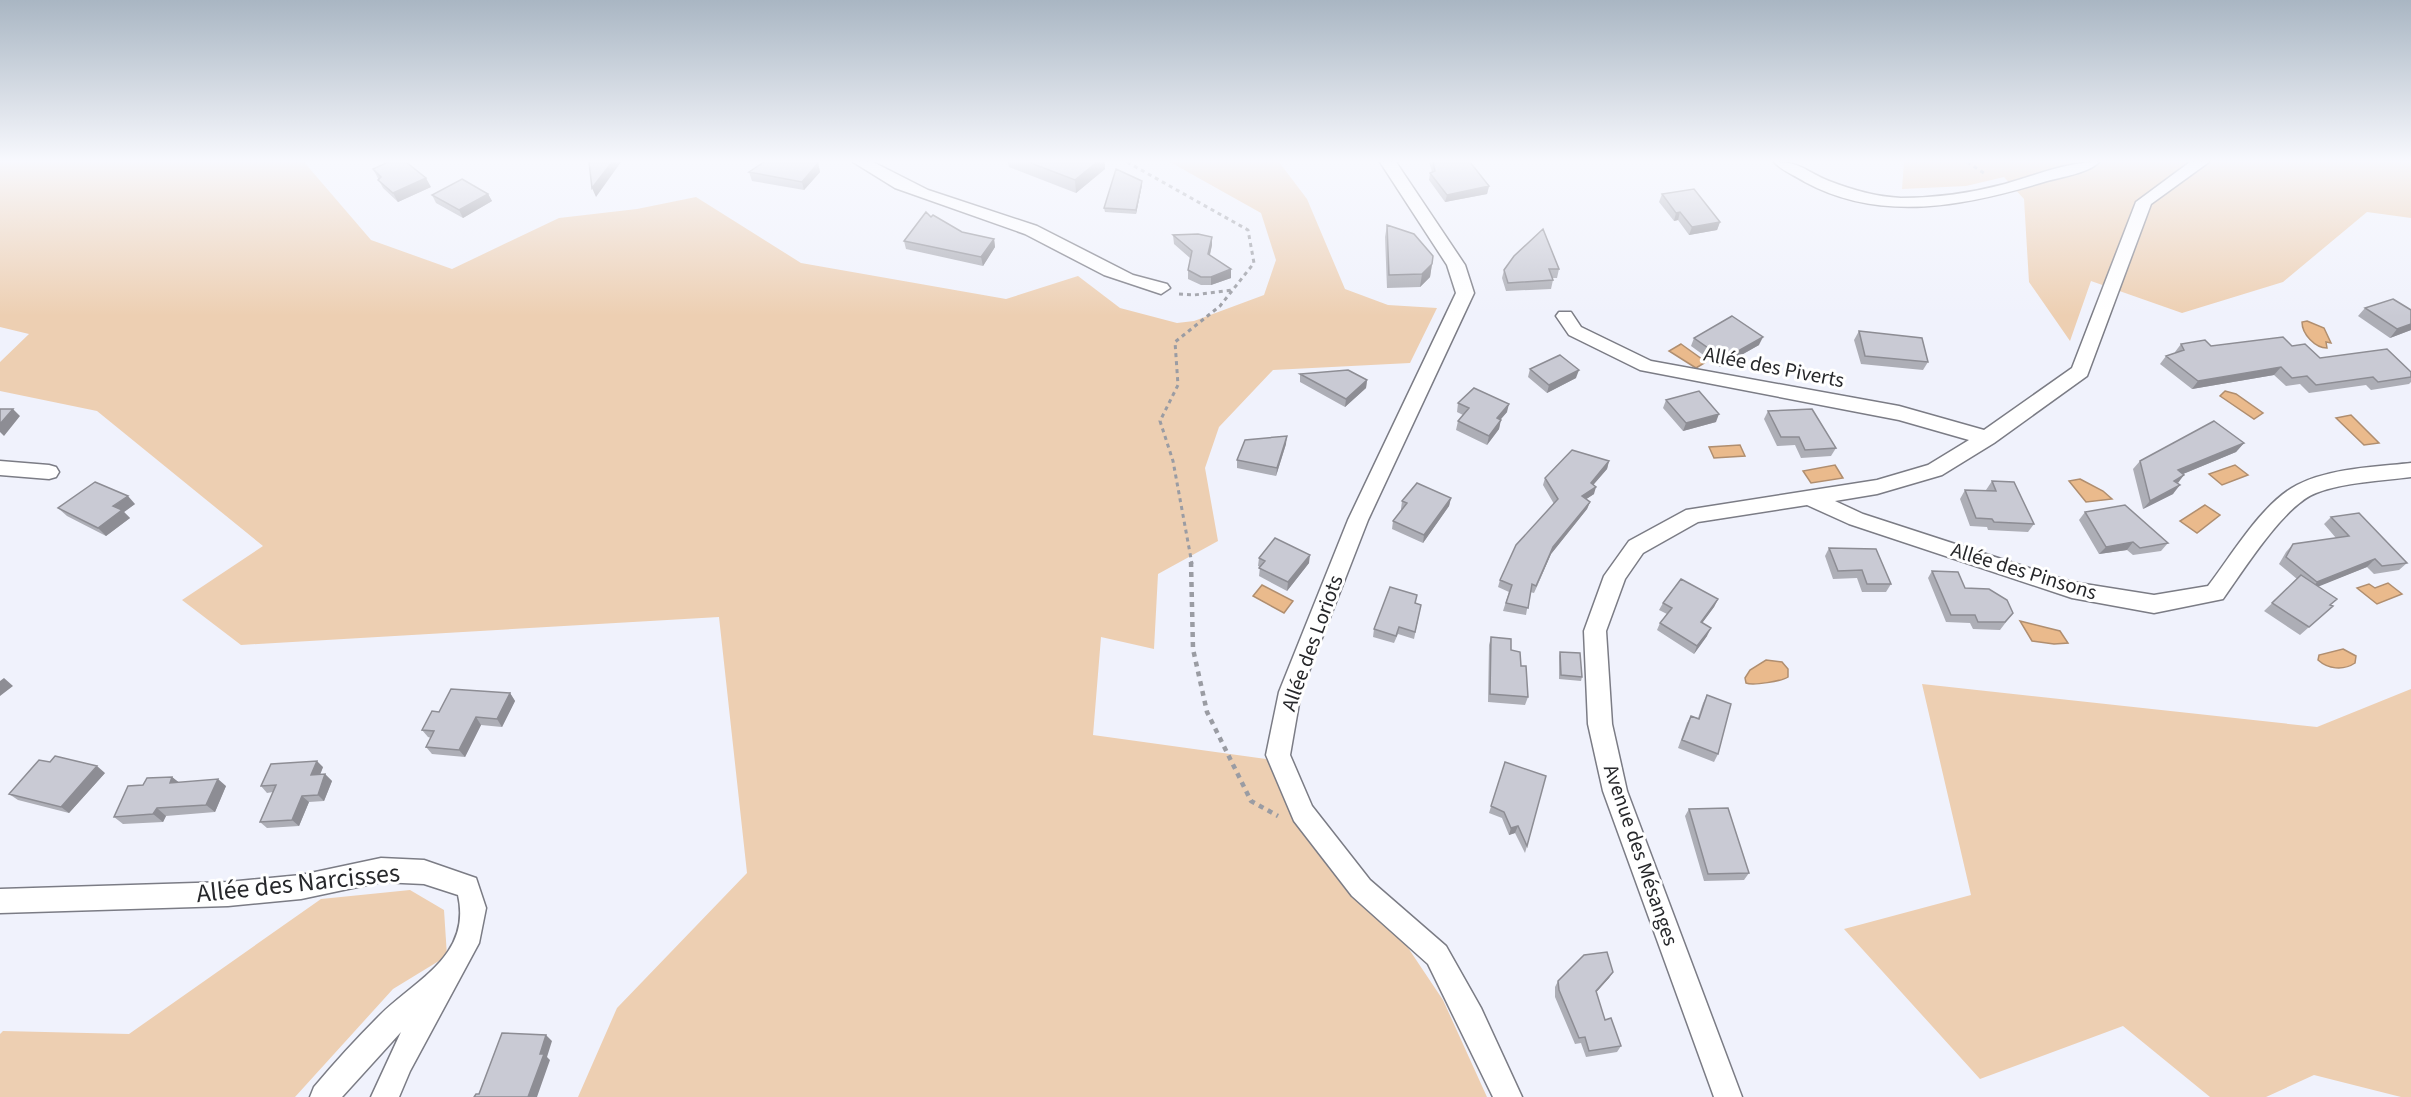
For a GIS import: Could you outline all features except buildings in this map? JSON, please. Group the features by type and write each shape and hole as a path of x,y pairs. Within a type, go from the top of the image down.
{"street":[{"path":"982,213 1031,230 1122,277 1161,288"},
{"name":"Allée des Loriots","path":"1422,213 1456,265 1465,293 1358,520 1290,693 1278,755 1303,813 1361,888 1437,955 1471,1018 1508,1097"},
{"name":"Avenue des Mésanges","path":"1728,1097 1615,791 1600,724 1595,631 1615,576 1636,547 1693,515 1877,487 1935,470 1987,438 2080,372 2140,213"},
{"name":"Allée des Piverts","path":"1565,316 1575,331 1647,366 1899,413 1987,438"},
{"path":"0,468 49,472"},
{"name":"Allée des Pinsons","path":"1810,498 1856,519 2072,590 2154,604 2215,593 2274,518 2304,490 2371,475 2411,470"},
{"name":"Allée des Narcisses","path":"0,901 228,894 301,887 381,870 424,872 467,886 473,897 470,936 447,977 413,1002 362,1053 324,1097"},
{"path":"385,1097 400,1061 447,977"}],"path":[{"path":"1218,213 1248,230 1254,263 1220,306 1175,342 1178,385 1160,421 1173,460 1193,571 1193,649 1207,712 1251,801 1288,821"},
{"path":"1161,288 1183,295 1233,290"}],"shaded area":[{"path":"0,213 348,213 371,240 452,269 559,218 601,213 722,213 801,263 1006,299 1078,276 1120,308 1177,323 1194,321 1264,295 1276,260 1261,213 1313,213 1345,289 1388,305 1437,308 1410,363 1273,370 1219,427 1205,468 1218,541 1158,574 1154,649 1101,637 1093,735 1266,759 1360,876 1443,1000 1487,1097 578,1097 617,1008 747,873 719,617 241,645 182,600 263,546 97,411 0,391 0,362 29,334 0,327"},
{"path":"2025,213 2366,213 2283,282 2182,313 2091,281 2070,341 2029,282"},
{"path":"2376,213 2411,213 2411,218"},
{"path":"2307,321 2324,328 2331,343 2326,342 2327,348 2318,346 2307,336 2302,322"},
{"path":"1681,344 1706,362 1696,368 1669,351"},
{"path":"2225,391 2236,394 2263,413 2254,419 2220,396"},
{"path":"2351,415 2379,443 2364,445 2336,418"},
{"path":"1740,445 1745,456 1714,458 1709,447"},
{"path":"1835,465 1843,478 1811,483 1803,471"},
{"path":"2235,465 2248,475 2222,485 2209,474"},
{"path":"2080,479 2103,491 2112,499 2086,502 2069,481"},
{"path":"2205,505 2220,515 2197,533 2180,521"},
{"path":"2388,583 2402,594 2377,604 2357,588 2369,584 2375,588"},
{"path":"1262,585 1293,601 1284,613 1253,596"},
{"path":"2020,621 2060,631 2068,643 2032,641"},
{"path":"2343,649 2356,656 2355,663 2336,668 2318,660 2319,655"},
{"path":"1766,660 1782,662 1788,669 1788,677 1767,683 1746,683 1745,678 1750,670"},
{"path":"1922,684 2317,727 2411,689 2411,1097 2401,1097 2314,1075 2266,1097 2210,1097 2123,1026 1980,1079 1844,929 1971,895"},
{"path":"410,890 444,910 447,956 393,989 295,1097 0,1097 0,1034 3,1031 129,1034 321,899"}]}
